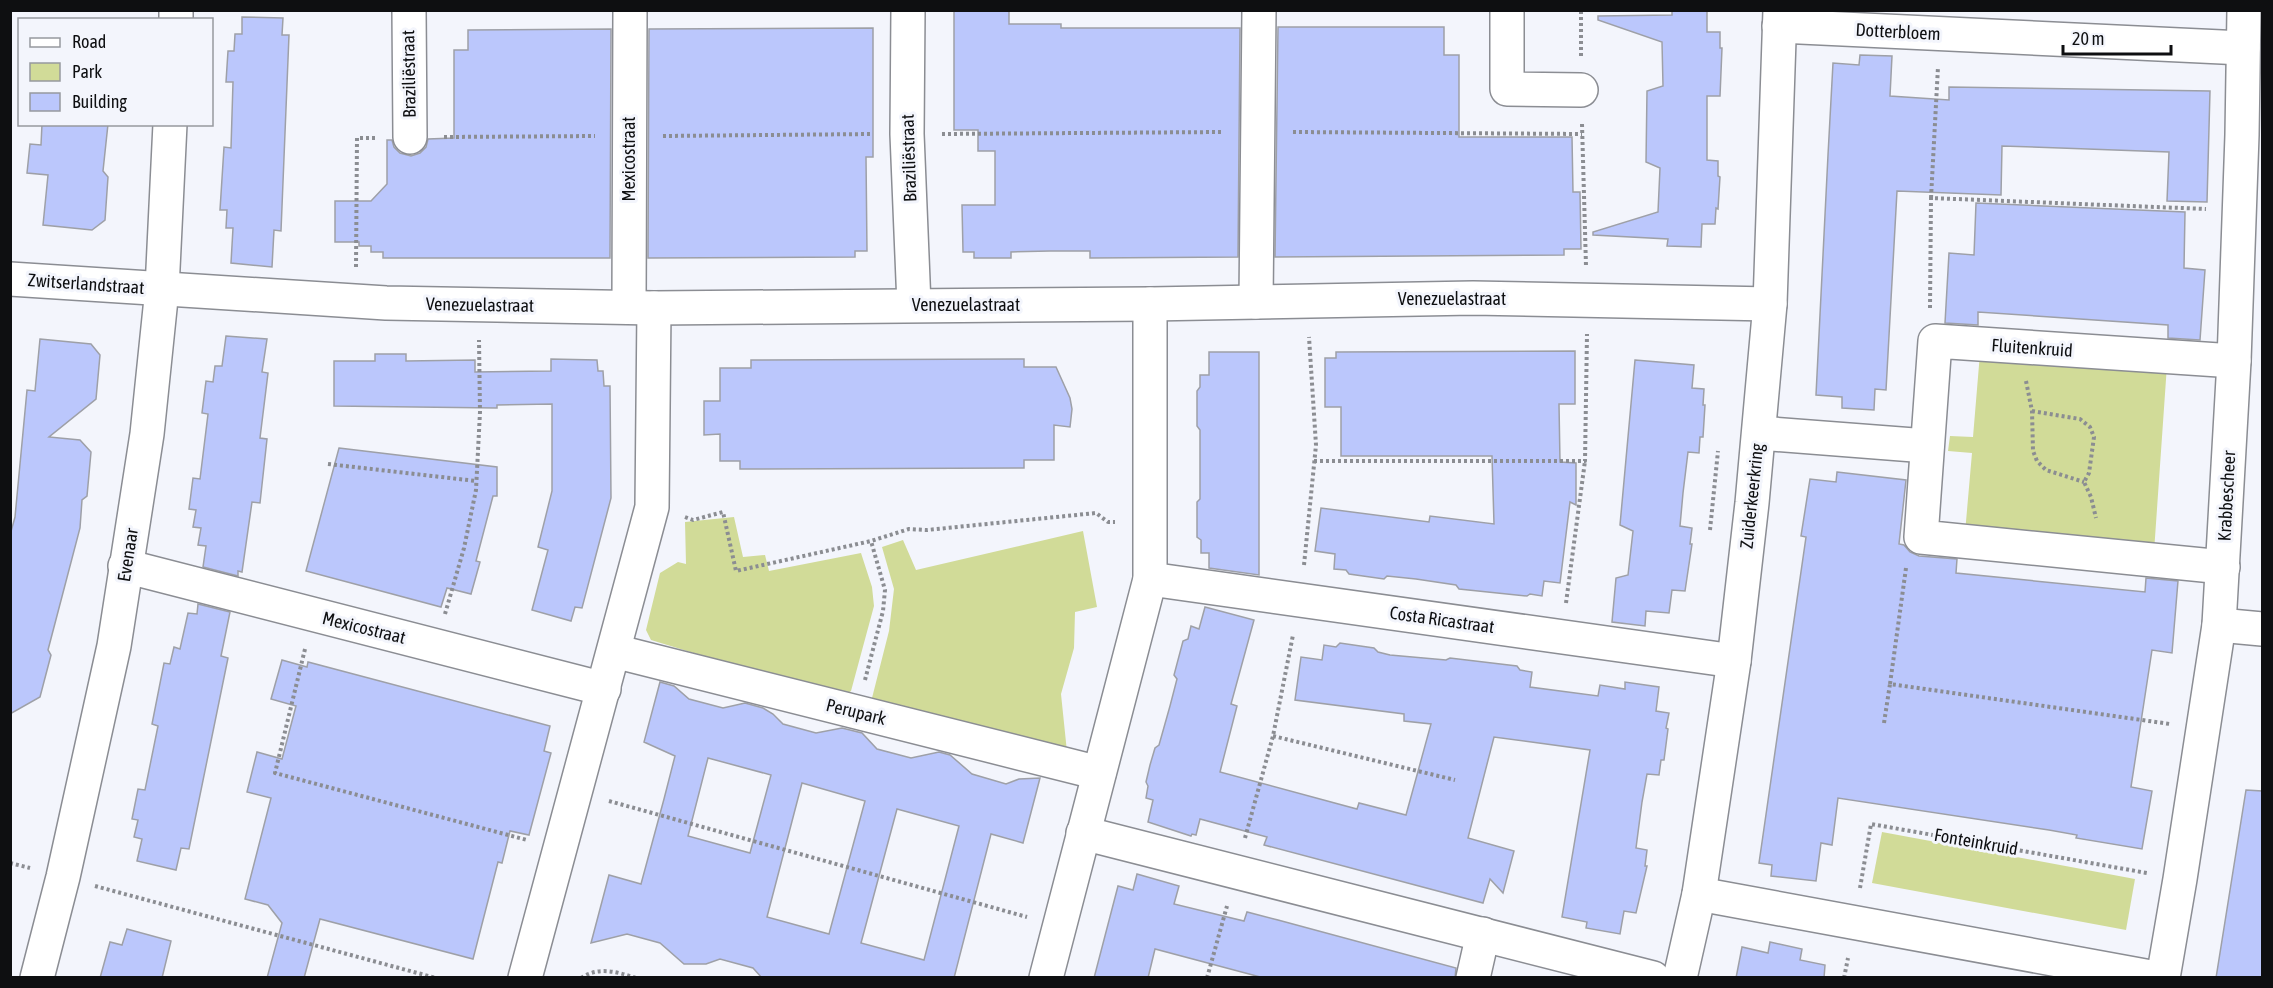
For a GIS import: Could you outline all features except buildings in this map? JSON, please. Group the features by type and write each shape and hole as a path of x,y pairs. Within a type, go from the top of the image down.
{"street":[{"name":"Braziliëstraat","path":"409,10 410,137"},
{"name":"Mexicostraat","path":"525,978 652,507 641,308 630,10"},
{"name":"Braziliëstraat","path":"908,10 907,134 914,305"},
{"path":"1256,302 1259,10"},
{"path":"1507,10 1507,89 1581,90"},
{"name":"Krabbescheer","path":"2163,978 2219,625 2234,360 2244,10"},
{"name":"Dotterbloem","path":"1779,18 1939,34 2018,25 2244,48"},
{"name":"Zuiderkeerkring","path":"1680,978 1700,894 1734,661 1759,433 1770,304 1779,18"},
{"name":"Evenaar","path":"38,978 63,878 114,646 147,434 162,289 170,126"},
{"name":"Zwitserlandstraat","path":"10,279 162,289"},
{"name":"Venezuelastraat","path":"162,289 386,303 641,308 1150,304 1473,298 1770,304"},
{"path":"1046,978 1150,579 1150,304"},
{"path":"1935,341 1921,537 2223,567"},
{"name":"Fluitenkruid","path":"1935,341 2234,360"},
{"path":"1759,433 1927,446"},
{"name":"Mexicostraat","path":"125,566 604,689"},
{"name":"Costa Ricastraat","path":"1150,579 1734,661"},
{"path":"2219,625 2262,628"},
{"name":"Perupark","path":"614,651 1099,773"},
{"path":"1083,833 1653,978"},
{"path":"1700,894 2156,978"},
{"path":"1473,978 1484,934"}],"path":[{"path":"1935,341 1930,316 1930,198 1939,34"},
{"path":"1930,198 2240,210"},
{"path":"1207,978 1273,736 1300,600 1316,445 1307,301"},
{"path":"435,646 464,548 476,481 480,412 479,305"},
{"path":"2018,347 2032,411 2033,451 2037,461 2046,470 2084,482 2091,497 2099,531 2098,555"},
{"path":"2032,411 2080,419 2090,427 2094,437 2090,473 2084,482"},
{"path":"1710,531 1720,440"},
{"path":"1561,636 1585,461"},
{"path":"328,464 476,481"},
{"path":"652,507 693,520 723,513 736,571 871,541 909,529 927,530 1096,513 1108,522 1149,520"},
{"path":"1884,723 1908,554 1921,537"},
{"path":"855,712 883,611 885,590 871,541"},
{"path":"313,614 275,773 560,849"},
{"path":"1890,684 2204,729"},
{"path":"1273,736 1455,780"},
{"path":"576,792 837,863 1059,927"},
{"name":"Fonteinkruid","path":"1844,978 1871,824 2180,879"},
{"path":"63,878 436,978"},
{"path":"581,978 589,972 607,970 636,978"}],"green space":[{"path":"1980,353 2167,365 2154,552 1965,533 1972,453 1948,451 1950,436 1973,437"},
{"path":"734,517 743,557 765,555 769,571 861,553 872,587 874,606 851,691 841,698 651,640 646,630 660,573 678,562 686,564 685,522"},
{"path":"1083,531 1097,607 1075,612 1074,648 1061,694 1067,752 872,698 889,631 894,589 882,547 903,540 916,570"},
{"path":"1882,832 2135,879 2126,930 1872,883"}]}
